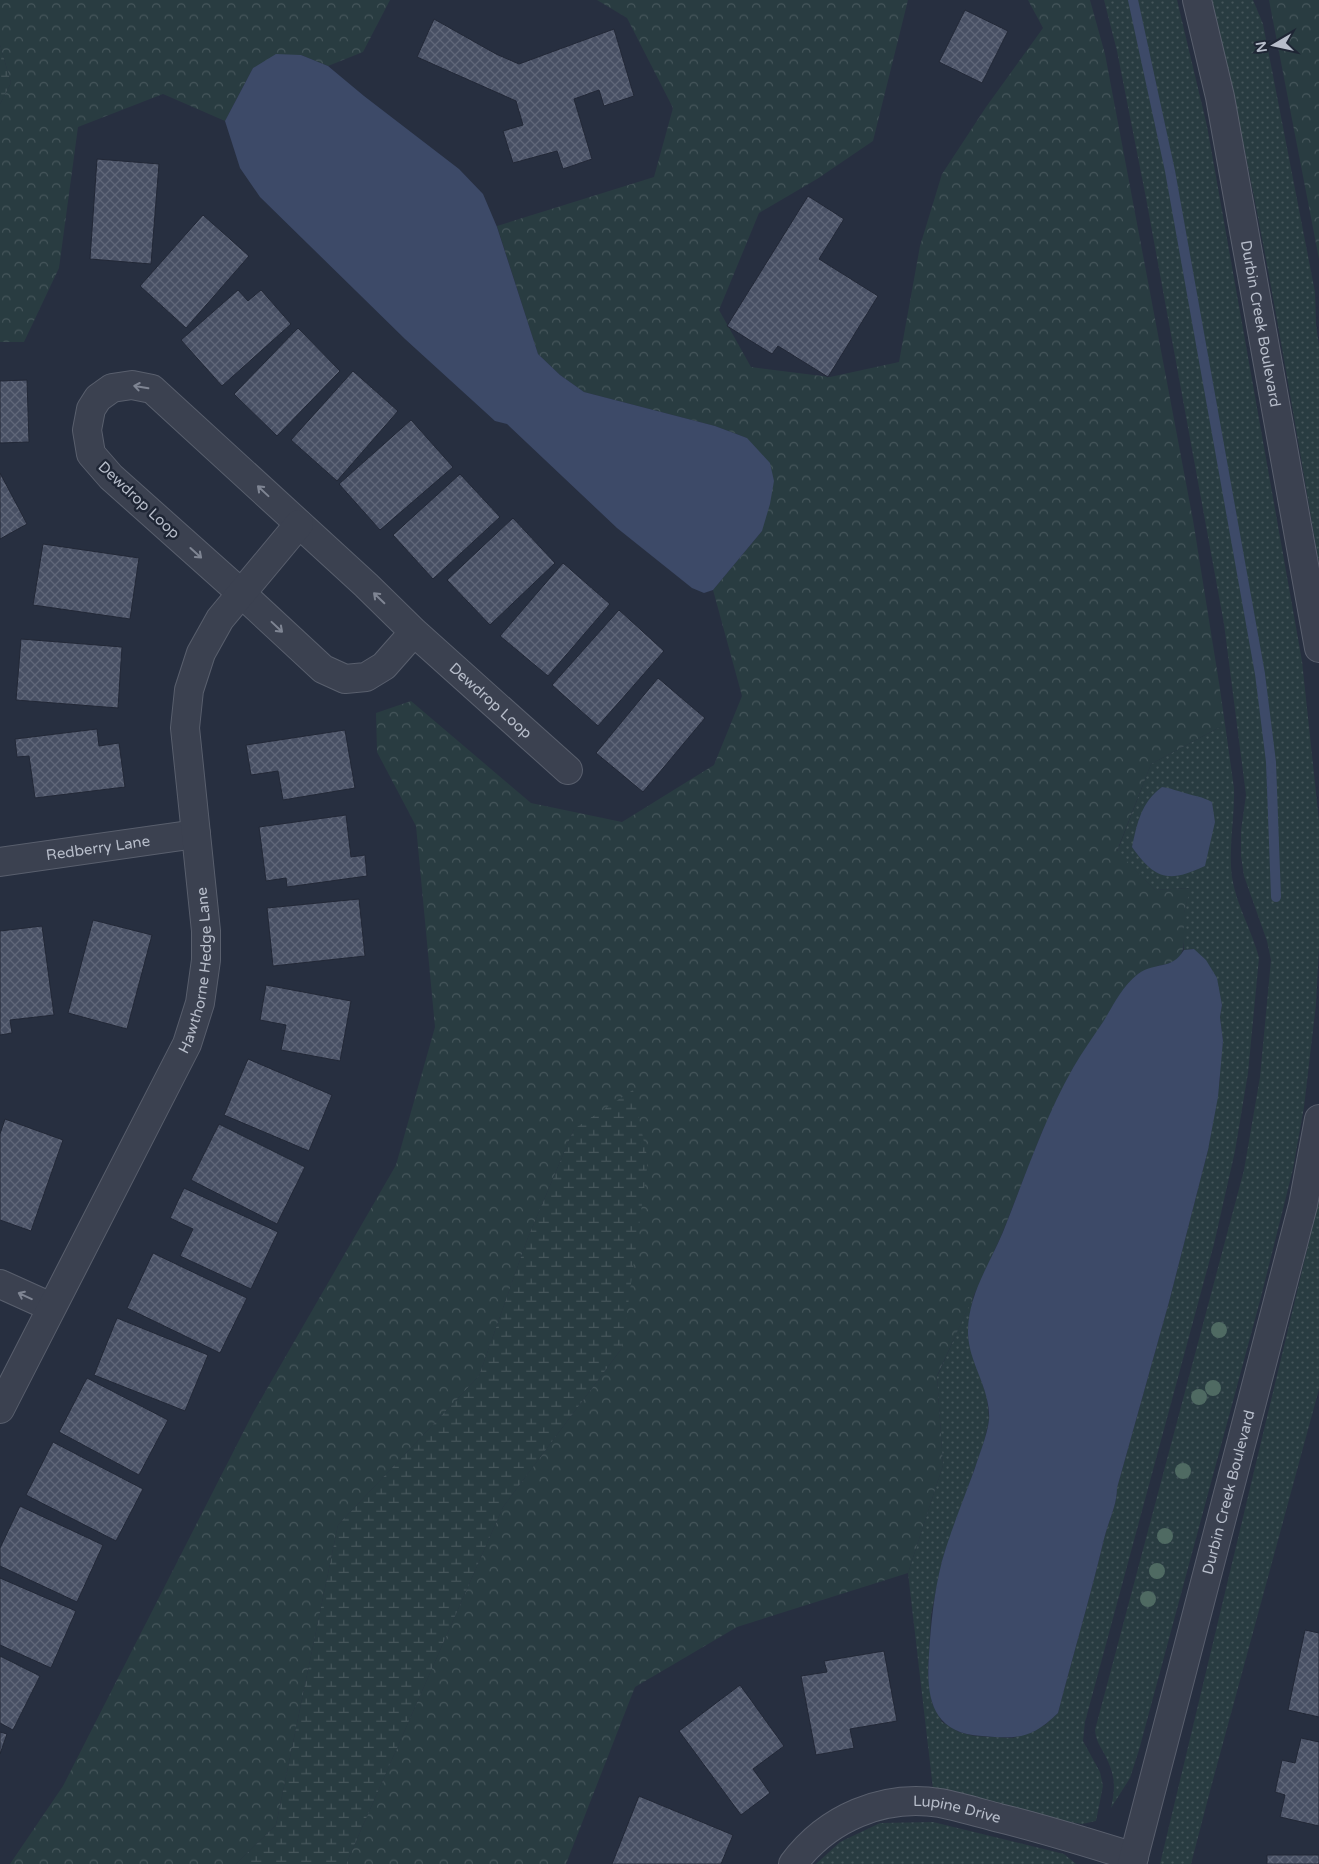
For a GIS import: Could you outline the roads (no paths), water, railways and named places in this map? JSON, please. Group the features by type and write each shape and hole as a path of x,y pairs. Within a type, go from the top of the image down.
{"street":[{"name":"Durbin Creek Boulevard","path":"1196,0 1220,97 1319,648"},
{"name":"Dewdrop Loop","path":"414,632 384,666 366,677 345,679 323,669 242,593 111,477 91,454 87,430 91,409 98,398 112,388 132,385 152,388 366,585 414,632 568,770"},
{"name":"Hawthorne Hedge Lane","path":"3,1396 187,1044 200,1003 206,960 206,931 185,728 189,690 201,653 220,619 299,524"},
{"name":"Redberry Lane","path":"0,862 196,834"},
{"name":"Durbin Creek Boulevard","path":"1133,1861 1304,1205 1319,1119"},
{"path":"0,1284 51,1307"},
{"name":"Lupine Drive","path":"794,1864 808,1847 841,1821 859,1812 879,1806 899,1802 920,1801 941,1804 1041,1828 1133,1861"}],"water":[{"path":"276,54 301,55 328,66 459,169 483,194 497,227 538,354 560,375 584,392 715,426 747,438 770,463 774,481 762,531 713,590 704,593 692,588 617,528 507,424 495,421 405,339 260,197 240,168 225,121 253,68"},
{"path":"1162,787 1212,802 1215,822 1205,866 1182,875 1172,876 1156,872 1140,858 1132,847 1141,814 1149,799"},
{"path":"1194,949 1206,960 1217,978 1222,1005 1220,1017 1223,1041 1218,1097 1208,1150 1169,1302 1117,1488 1114,1508 1058,1713 1040,1728 1015,1737 982,1736 965,1733 952,1728 942,1720 935,1710 931,1698 928,1670 933,1608 942,1561 987,1432 989,1420 987,1398 969,1345 968,1334 971,1307 1053,1107 1080,1056 1118,996 1132,979 1145,970 1174,961 1184,950"}],"waterway":[{"path":"1133,0 1170,171 1260,674 1271,762 1276,897"}]}
